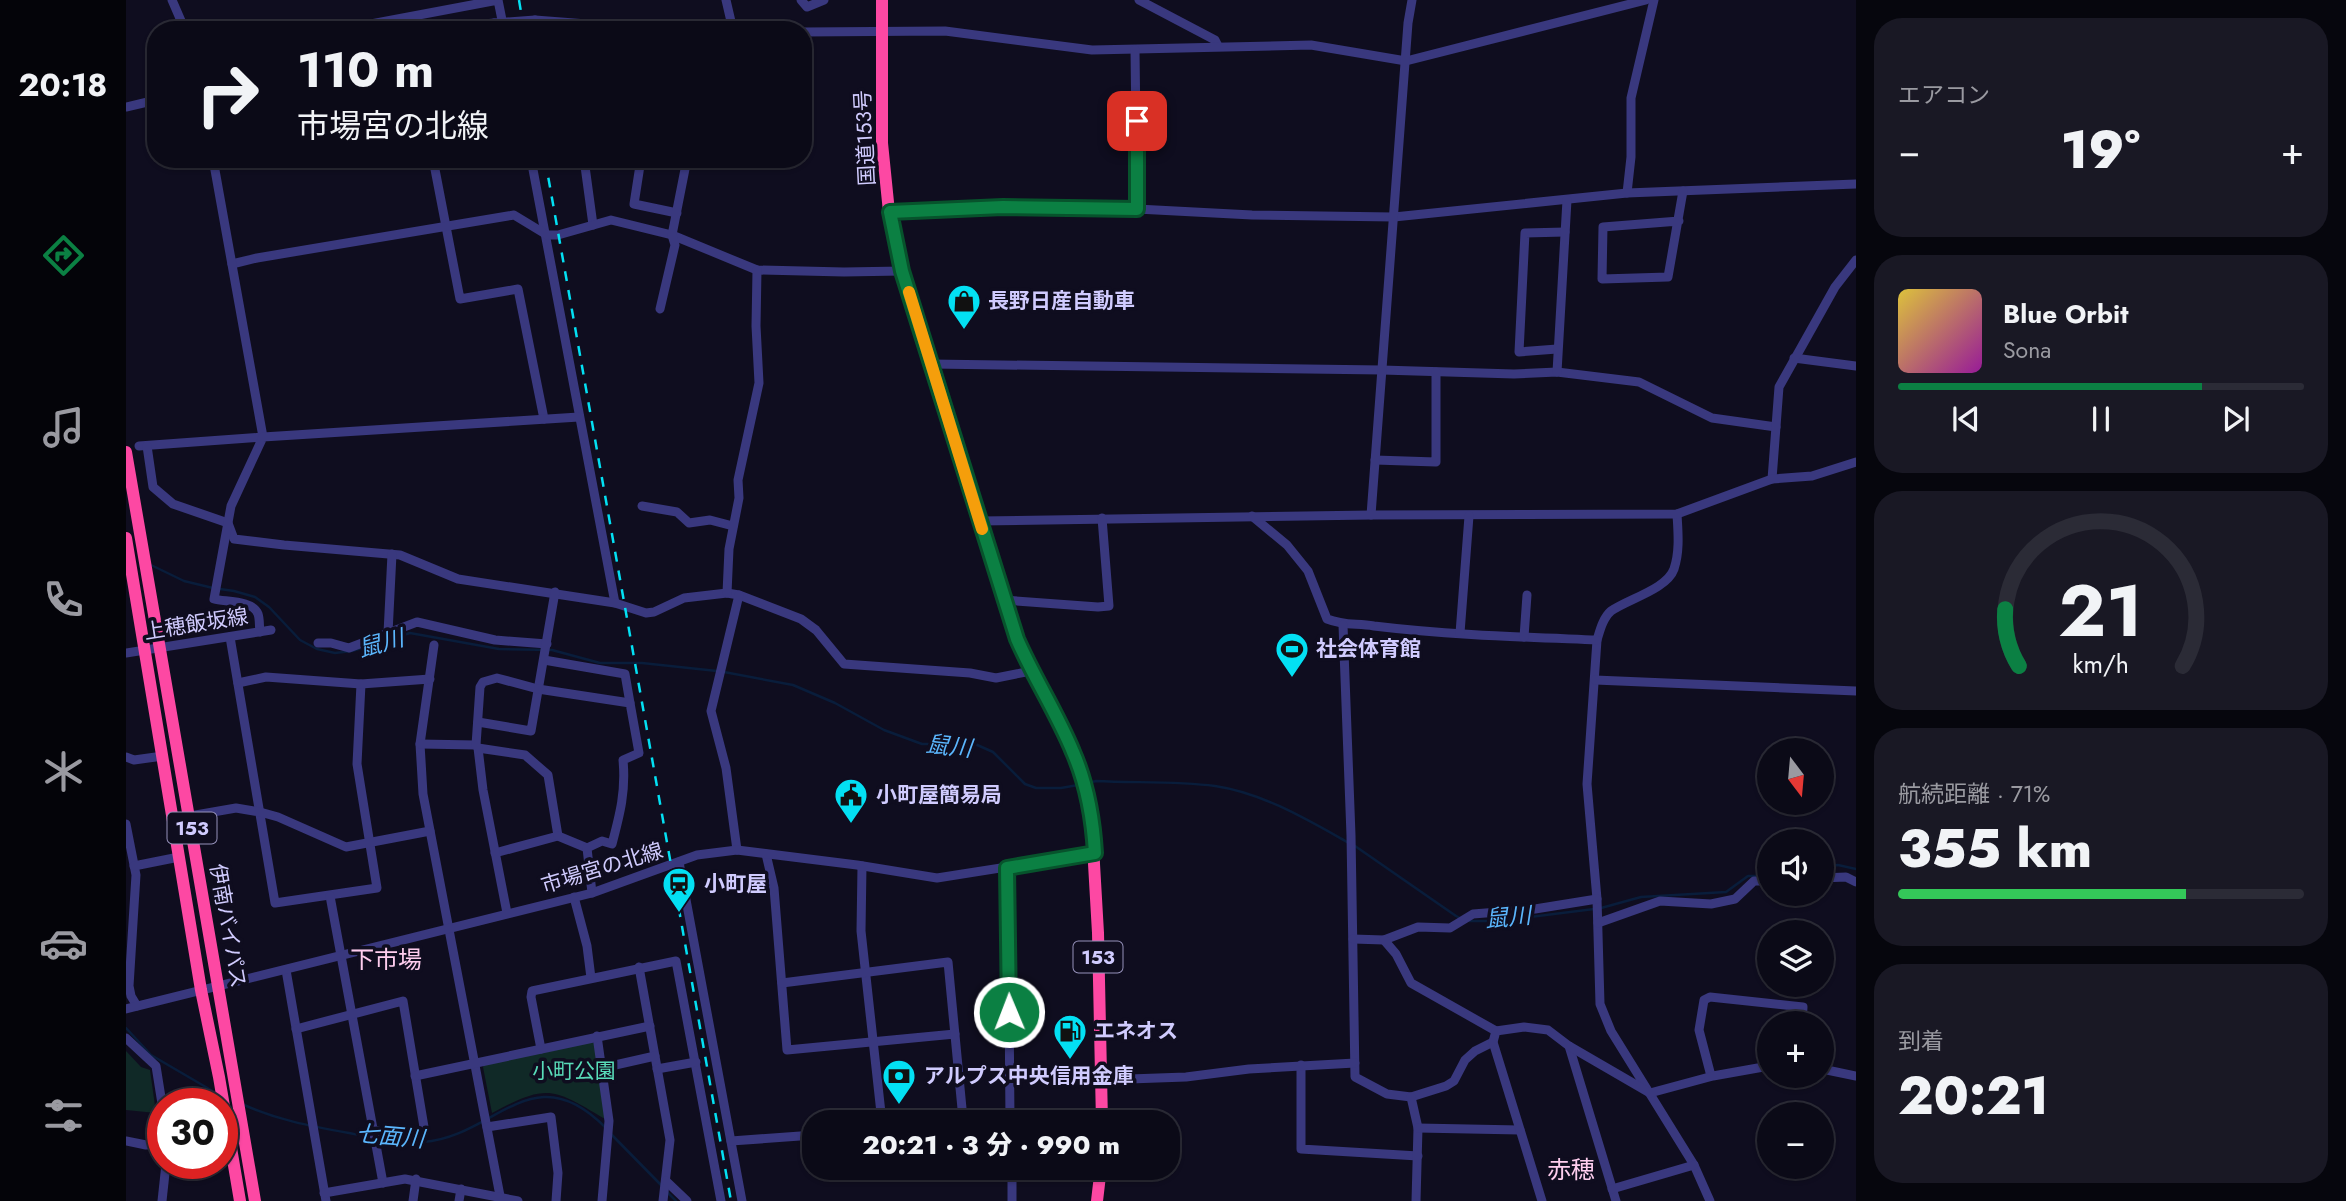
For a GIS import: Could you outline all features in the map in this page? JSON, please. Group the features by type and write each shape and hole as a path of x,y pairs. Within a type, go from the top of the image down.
{"highway":[{"name":"国道153号","path":"882,0 882,144 890,212 902,271 1017,639 1062,729 1087,793 1095,853 1102,1110"},
{"name":"伊南バイパス","path":"126,452 254,1201"},
{"name":"伊南バイパス","path":"126,538 201,990 221,1088"},
{"name":"伊南バイパス","path":"235,1179 240,1201"},
{"path":"1097,1201 1099,1180"}],"street":[{"path":"172,0 181,21"},
{"path":"387,21 498,0 502,21"},
{"path":"726,0 731,21"},
{"path":"801,0 807,7 824,0"},
{"path":"1139,0 1215,40 1219,46"},
{"path":"1371,515 1412,0"},
{"path":"812,32 945,31 1092,50 1311,45 1406,61 1646,0"},
{"path":"1627,193 1631,157 1630,98 1654,0"},
{"path":"521,21 548,21"},
{"path":"1135,50 1137,209"},
{"path":"126,107 147,102"},
{"path":"215,168 263,438 231,506 214,599 253,608 258,614 260,632"},
{"path":"434,168 460,299 518,289 544,419"},
{"path":"533,168 615,603"},
{"path":"584,168 593,225"},
{"path":"640,168 634,204 677,213"},
{"path":"660,309 675,245 672,235 685,168"},
{"path":"890,212 1003,207 1137,209 1252,215 1394,216 1627,193 1856,184"},
{"path":"1679,221 1603,227 1602,279 1668,277 1679,221 1683,191"},
{"path":"1557,372 1567,200"},
{"path":"232,264 514,215 547,235 558,235 611,220 672,235 757,270 902,271"},
{"path":"1557,349 1519,352 1525,233 1565,232"},
{"path":"1772,480 1779,387 1835,287 1856,261"},
{"path":"727,593 729,549 739,498 738,480 760,383 756,326 757,270"},
{"path":"1794,358 1856,366"},
{"path":"932,364 1514,374 1557,372 1639,382 1712,418 1776,427"},
{"path":"1375,460 1436,462 1436,372"},
{"path":"228,523 173,504 153,487 143,446 579,417"},
{"path":"980,521 1252,516 1677,514 1772,480 1812,476 1856,461"},
{"path":"642,506 677,512 689,523 710,520 733,526"},
{"path":"1677,514 1679,541 1674,571 1657,586 1610,612 1601,626 1597,640 1587,784 1597,901 1601,1004 1611,1031 1694,1165 1710,1201"},
{"path":"1252,516 1287,545 1308,571 1327,619 1343,625 1372,625 1404,631 1597,640"},
{"path":"1460,633 1469,516"},
{"path":"1004,600 1110,606 1102,518"},
{"path":"228,523 234,539 400,555 458,579 555,592 615,603 646,613 684,598 727,593 739,595 801,620 816,630 844,664 960,672 996,678 1031,671"},
{"path":"388,633 391,554"},
{"path":"478,722 531,731 555,592"},
{"path":"737,850 726,768 711,711 739,595"},
{"path":"1524,637 1527,595"},
{"path":"318,643 349,648 416,622 495,640 547,644"},
{"path":"1343,625 1352,853 1355,1077 1387,1094 1411,1097 1454,1081 1465,1060 1475,1051 1493,1042"},
{"name":"上穂飯坂線","path":"126,653 271,630"},
{"path":"230,637 275,903 377,888 357,764 361,684"},
{"path":"434,645 420,744 423,794 501,1199"},
{"path":"495,853 558,836 587,848 602,841 612,844 626,783 623,760 639,752 625,674 545,658"},
{"path":"238,683 265,677 361,684 430,679"},
{"path":"507,913 477,746 480,687 483,682 497,678 538,689 630,703"},
{"path":"1595,680 1856,691"},
{"path":"420,744 477,746 525,755 548,775 558,836"},
{"path":"126,757 134,760 163,755"},
{"path":"190,816 236,808 260,812 278,817 346,847 430,831"},
{"path":"126,824 135,870 129,986 137,1006"},
{"path":"587,848 592,892"},
{"name":"市場宮の北線","path":"126,1009 574,897 697,855 737,850 937,878 1095,853"},
{"path":"766,854 774,888 787,1050 955,1034"},
{"path":"126,883 135,870 179,857"},
{"path":"679,862 742,1201"},
{"path":"862,866 862,931 881,1110"},
{"path":"1007,868 1010,1110"},
{"path":"1834,878 1846,877 1856,882"},
{"path":"1598,919 1660,901 1711,904 1735,899 1757,881"},
{"path":"330,896 383,1183"},
{"path":"574,897 587,946 591,978"},
{"path":"1353,939 1384,940 1418,927 1450,928 1471,916 1597,901"},
{"path":"1384,940 1396,954 1411,983 1496,1031 1524,1027 1542,1028 1650,1093 1711,1076 1757,1068"},
{"path":"541,1049 532,991 676,961 721,1201"},
{"path":"782,983 948,962 962,1110"},
{"path":"639,967 670,1140 664,1198"},
{"path":"286,970 325,1197 405,1179 518,1201"},
{"path":"1711,1076 1699,1030 1704,1000 1710,996 1803,1007 1803,1011"},
{"path":"296,1029 403,1002 423,1133 417,1136 373,1131"},
{"path":"415,1076 650,1026"},
{"path":"1496,1031 1493,1042 1542,1201"},
{"path":"597,1036 609,1124 602,1201"},
{"path":"126,1038 156,1066 160,1088"},
{"path":"1569,1046 1616,1201"},
{"path":"603,1068 655,1056"},
{"path":"657,1069 696,1062"},
{"path":"1101,1080 1186,1077 1301,1065 1355,1063"},
{"path":"1301,1065 1301,1150 1418,1156"},
{"path":"1834,1071 1856,1076"},
{"path":"1411,1097 1418,1128 1416,1201"},
{"path":"487,1126 551,1117 558,1173 556,1201"},
{"path":"1418,1128 1520,1130"},
{"path":"731,1141 802,1136"},
{"path":"126,1141 147,1145"},
{"path":"1612,1189 1694,1165"},
{"path":"162,1201 164,1179"},
{"path":"413,1201 416,1180"},
{"path":"1012,1180 1012,1201"},
{"path":"665,1182 687,1201"},
{"path":"459,1201 461,1189"}],"green space":[{"name":"小町公園","path":"591,1041 595,1044 605,1119 573,1101 550,1093 526,1097 492,1113 484,1065"},
{"path":"126,1051 141,1067 150,1070 153,1088 147,1088 147,1112 126,1110"}],"waterway":[{"name":"鼠川","path":"151,565 184,581 213,588"},
{"name":"鼠川","path":"220,589 255,597 269,607 300,640 317,649 335,653 352,651 410,633 499,649 552,650 600,663 642,663 717,671"},
{"name":"鼠川","path":"724,672 793,685 835,703 884,730 922,744 975,744 993,752 1025,784 1036,788 1078,785"},
{"name":"鼠川","path":"1088,783 1185,783 1233,790 1268,801 1349,843"},
{"name":"鼠川","path":"1355,846 1462,919"},
{"name":"鼠川","path":"1834,866 1856,869"},
{"name":"鼠川","path":"1601,908 1641,897 1726,892 1748,876 1757,876"},
{"name":"鼠川","path":"1469,921 1499,921 1594,909"},
{"name":"七面川","path":"126,1028 151,1055 207,1088"},
{"name":"七面川","path":"242,1104 294,1122 404,1142 449,1137 514,1105 535,1098 556,1098 580,1107 606,1128"},
{"name":"七面川","path":"610,1133 662,1186"},
{"name":"七面川","path":"666,1191 676,1201"}],"railway":[{"path":"519,0 522,21"},
{"path":"547,168 731,1201"}],"slow traffic":[{"path":"909,292 982,529"}],"place":[{"name":"長野日産自動車","path":"964,331"},
{"name":"社会体育館","path":"1292,679"},
{"name":"小町屋簡易局","path":"851,825"},
{"name":"小町屋","path":"679,914"},
{"name":"エネオス","path":"1070,1061"},
{"name":"アルプス中央信用金庫","path":"899,1106"}],"district":[{"name":"下市場","path":"386,959"},
{"name":"赤穂","path":"1571,1169"}],"route":[{"path":"1009,1012 1007,868 1095,853 1094,832 1081,772 1073,751 1017,639 902,271 890,212 1003,207 1137,209 1137,121"}]}
